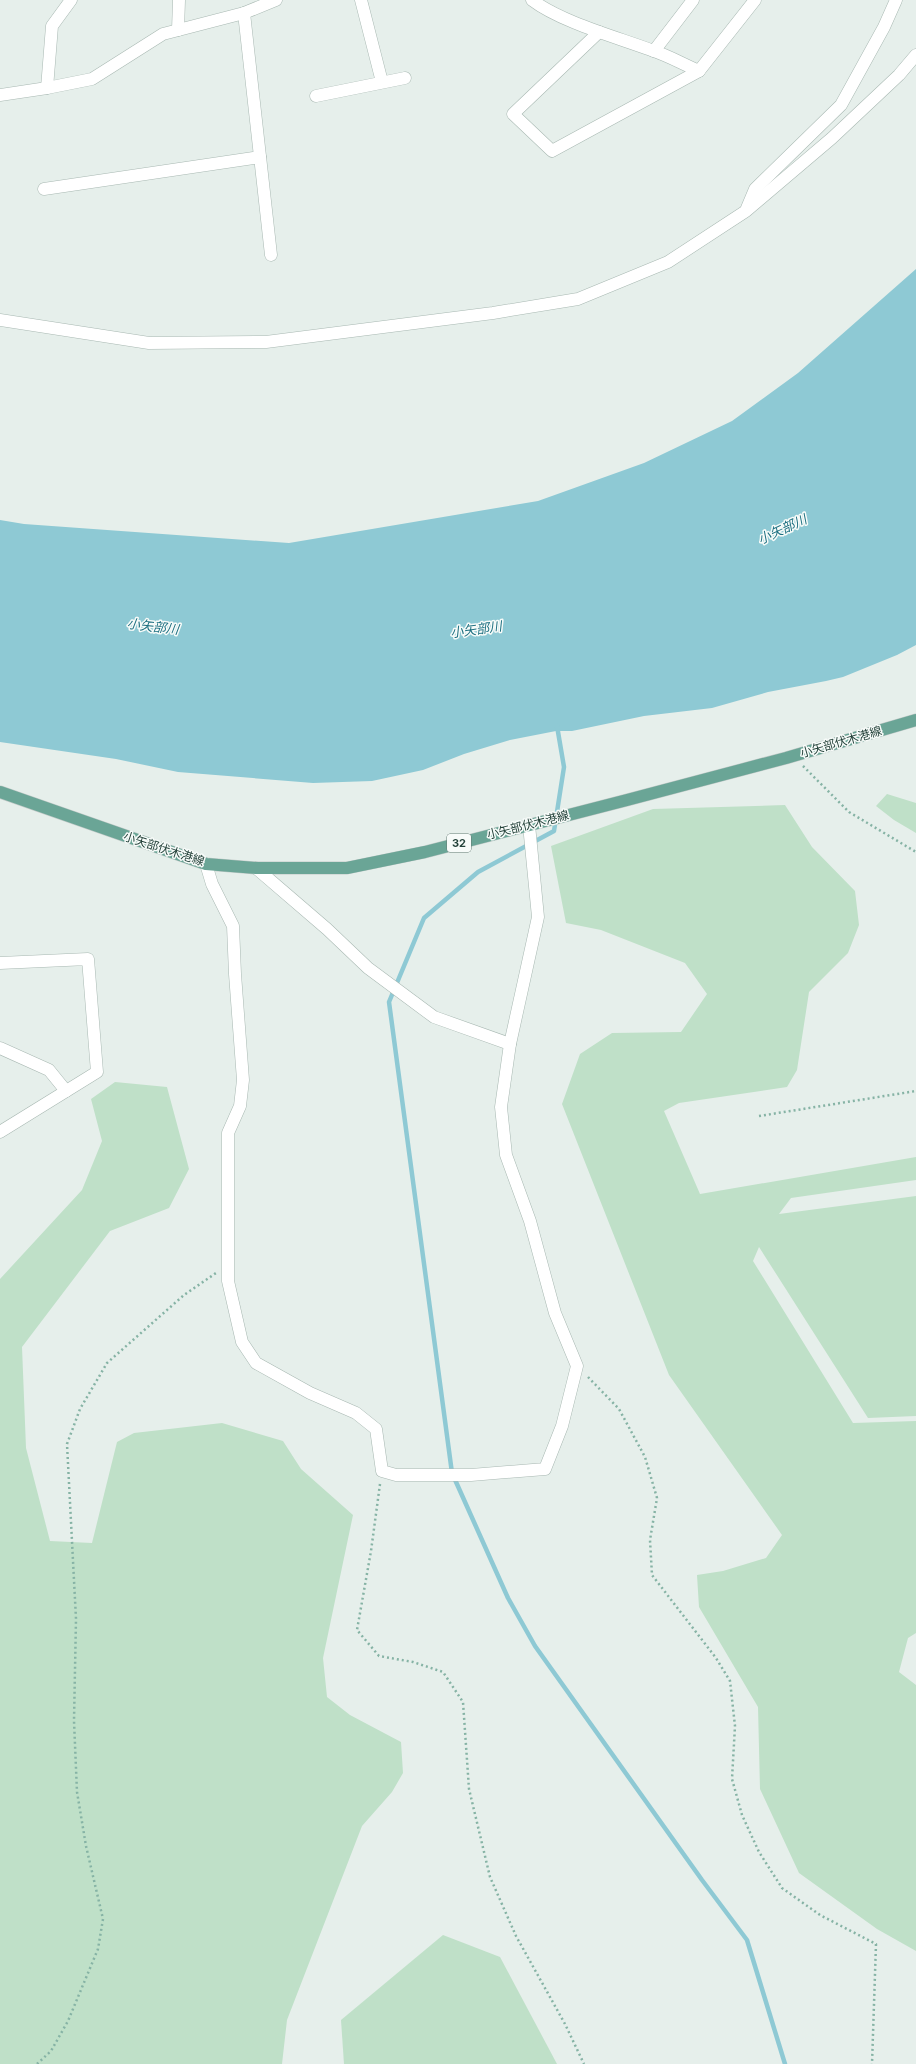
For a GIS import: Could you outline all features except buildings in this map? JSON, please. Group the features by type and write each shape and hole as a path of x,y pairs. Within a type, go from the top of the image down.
{"main road":[{"name":"小矢部伏木港線","path":"0,792 206,864 256,868 347,868 425,852 529,825 793,756 916,720"}],"street":[{"path":"47,88 52,26 70,0"},
{"path":"178,30 179,0"},
{"path":"0,95 92,79 162,34 244,13 276,0"},
{"path":"361,0 382,82"},
{"path":"532,0 547,4 599,32 654,51 699,71"},
{"path":"654,51 693,0"},
{"path":"599,32 513,114 552,151 699,71 755,0"},
{"path":"746,211 756,189 841,105 884,27 896,0"},
{"path":"244,13 271,254"},
{"path":"0,320 149,343 266,342 493,313 578,299 668,262 746,211 832,138 899,75 916,55"},
{"path":"316,96 405,78"},
{"path":"44,189 260,157"},
{"path":"206,864 212,884 233,926 243,1080 240,1106 228,1133 228,1281 242,1342 256,1364 310,1393 356,1413 376,1430 382,1471 396,1475 471,1475 545,1470 562,1426 577,1366 555,1313 530,1221 506,1155 501,1107 510,1044 538,917 529,825"},
{"path":"256,868 368,968 434,1018 510,1044"},
{"path":"0,963 88,959 97,1072 0,1132"},
{"path":"0,1048 49,1070 66,1091"}],"path":[{"path":"793,756 849,812 916,852"},
{"path":"759,1116 916,1091"},
{"path":"37,2064 51,2051 68,2021 98,1949 103,1919 86,1846 76,1792 74,1720 76,1619 67,1444 80,1409 107,1363 184,1295 228,1265"},
{"path":"577,1366 619,1409 645,1457 657,1498 650,1540 652,1575 716,1658 730,1681 735,1726 732,1779 742,1815 759,1852 782,1888 820,1915 876,1944 872,2064"},
{"path":"382,1471 371,1551 357,1630 379,1656 413,1662 443,1672 463,1702 469,1789 490,1877 516,1936 565,2024 584,2064"}],"green space":[{"path":"887,794 916,803 916,833 894,820 876,806"},
{"path":"785,805 812,847 855,891 859,925 848,953 809,992 797,1070 787,1087 679,1103 664,1111 700,1194 916,1157 916,1180 791,1198 779,1214 916,1196 916,1416 868,1418 759,1247 753,1261 853,1423 916,1421 916,1633 908,1638 899,1672 916,1685 916,1951 877,1929 799,1873 760,1789 758,1707 699,1607 697,1575 723,1571 766,1558 782,1535 669,1375 562,1104 580,1054 612,1033 681,1032 707,994 685,963 601,930 566,923 551,846 653,809"},
{"path":"115,1082 167,1087 189,1169 169,1208 110,1231 22,1347 26,1448 50,1541 92,1543 117,1442 134,1433 222,1423 283,1441 301,1469 353,1515 323,1658 327,1697 350,1715 401,1742 403,1773 392,1792 362,1826 287,2020 282,2064 0,2064 0,1279 82,1190 102,1141 91,1099"},
{"path":"443,1935 500,1957 557,2064 344,2064 341,2020"}],"water":[{"name":"小矢部川","path":"916,269 916,645 897,655 843,677 768,692 712,708 644,716 572,731 556,731 510,740 464,754 423,770 372,781 313,783 178,772 116,759 0,742 0,520 24,524 289,543 538,501 644,463 732,421 798,373"}],"waterway":[{"path":"557,726 564,767 554,831 478,872 424,918 389,1002 452,1473 508,1598 535,1646 702,1880 747,1940 785,2064"}]}
